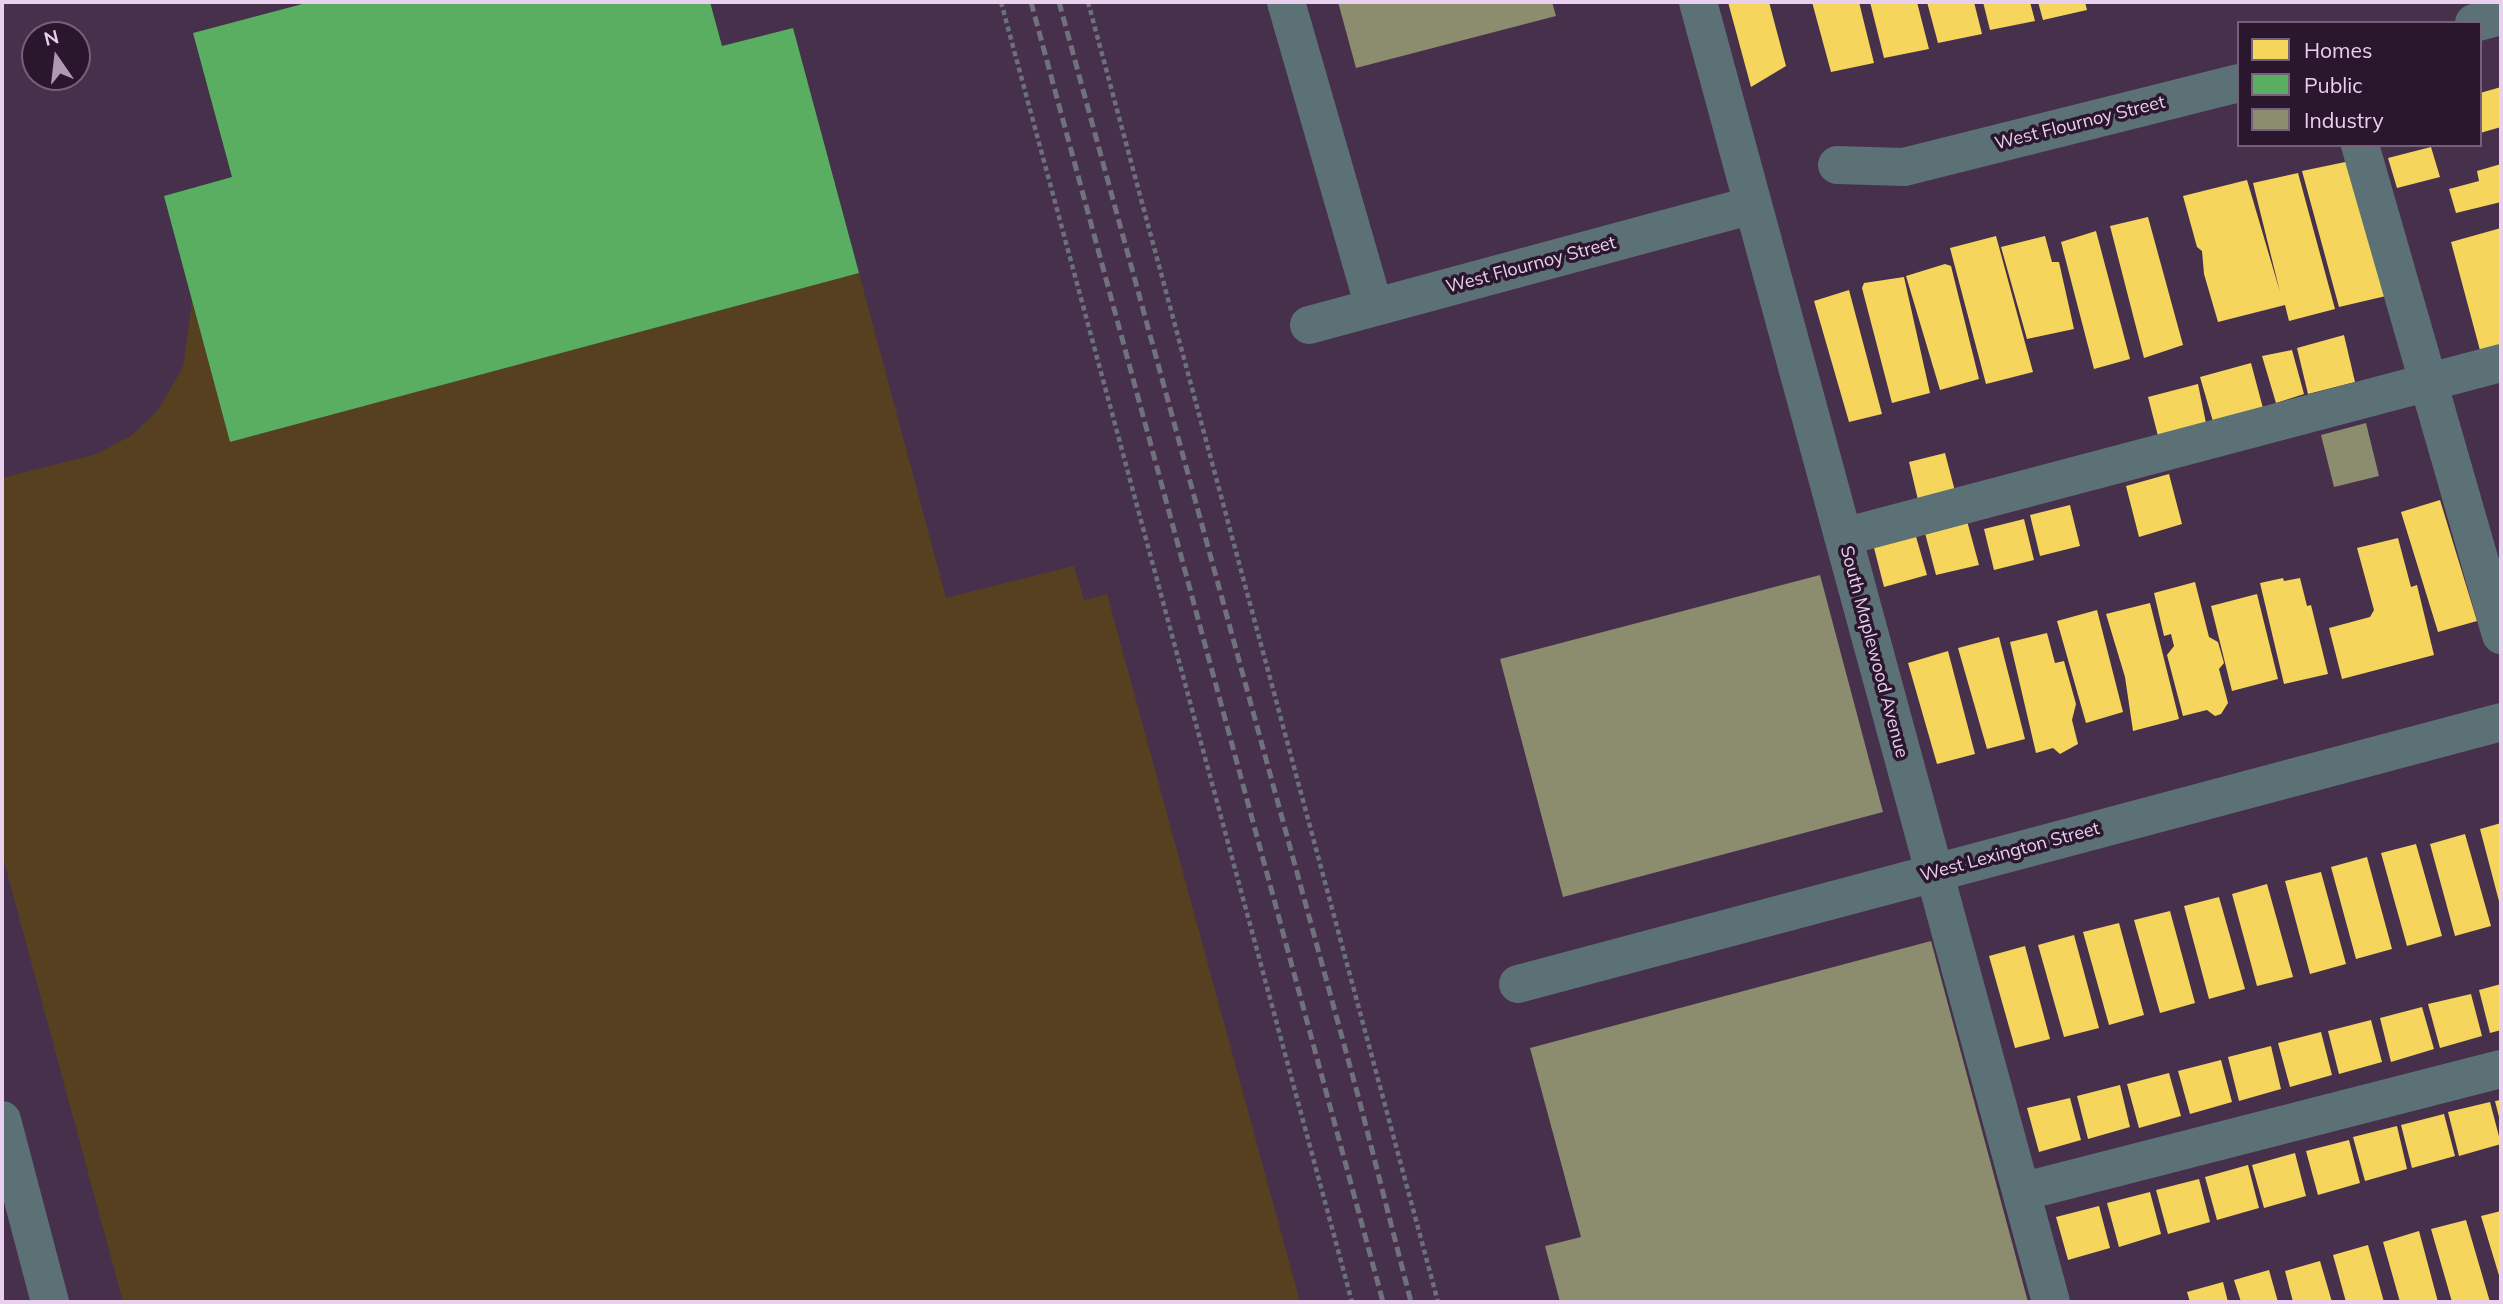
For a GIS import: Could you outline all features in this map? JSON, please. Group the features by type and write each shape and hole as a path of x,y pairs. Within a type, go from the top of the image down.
{"street":[{"path":"1286,2 1374,307"},
{"name":"South Maplewood Avenue","path":"1698,2 2051,1302"},
{"path":"2482,21 2501,16"},
{"name":"West Flournoy Street","path":"1838,165 1904,167 2237,84"},
{"path":"2361,147 2501,635"},
{"name":"West Flournoy Street","path":"1309,325 1753,205"},
{"path":"1843,537 2501,363"},
{"name":"West Lexington Street","path":"1518,984 2501,722"},
{"path":"2021,1192 2501,1069"},
{"path":"2,1120 50,1302"}],"path":[{"path":"1001,2 1352,1302"},
{"path":"1088,2 1438,1302"}],"shaded area":[{"path":"859,273 946,598 1074,566 1084,600 1107,594 1300,1302 123,1302 2,854 2,478 97,454 132,435 157,411 183,367 192,302 230,442"}],"building: Homes":[{"path":"1728,2 1769,2 1786,66 1751,87"},
{"path":"1812,2 1859,2 1874,63 1831,72"},
{"path":"1870,2 1917,2 1929,49 1884,58"},
{"path":"1927,2 1974,2 1982,34 1938,43"},
{"path":"1983,2 2030,2 2035,21 1990,30"},
{"path":"2038,2 2085,2 2087,10 2043,20"},
{"path":"2501,87 2501,127 2482,132 2482,92"},
{"path":"2431,147 2440,177 2397,188 2388,158"},
{"path":"2350,161 2386,296 2339,307 2302,171"},
{"path":"2501,164 2501,202 2456,213 2449,189 2479,181 2477,171"},
{"path":"2298,173 2335,309 2289,321 2285,305 2218,322 2204,274 2202,251 2197,247 2183,196 2247,180 2280,292 2253,183"},
{"path":"2148,217 2183,345 2144,358 2110,226"},
{"path":"2501,228 2501,348 2481,354 2451,242"},
{"path":"2096,231 2130,359 2094,369 2061,242"},
{"path":"1996,236 2033,372 1986,384 1950,248"},
{"path":"2045,236 2052,262 2059,262 2074,329 2027,339 2001,247"},
{"path":"1945,264 1951,266 1979,379 1940,390 1906,276"},
{"path":"1904,277 1930,393 1892,403 1862,288 1864,283"},
{"path":"1849,290 1882,414 1849,422 1814,301"},
{"path":"2344,335 2355,382 2308,394 2297,348"},
{"path":"2292,350 2304,394 2276,403 2262,356"},
{"path":"2251,363 2264,412 2214,425 2200,377"},
{"path":"2198,384 2206,423 2158,436 2148,397"},
{"path":"1945,453 1956,495 1919,504 1909,462"},
{"path":"2169,474 2182,524 2139,537 2126,486"},
{"path":"2440,500 2477,621 2438,632 2401,512"},
{"path":"2070,505 2080,546 2040,556 2030,515"},
{"path":"2024,519 2034,560 1994,570 1984,529"},
{"path":"1967,521 1979,565 1936,575 1925,533"},
{"path":"1915,533 1927,575 1884,587 1873,544"},
{"path":"2398,538 2411,587 2417,585 2434,655 2342,679 2329,628 2370,617 2374,610 2357,548"},
{"path":"2283,578 2284,581 2300,578 2307,606 2311,605 2328,674 2284,684 2260,583"},
{"path":"2195,582 2209,637 2218,642 2224,663 2219,669 2228,703 2221,714 2215,716 2207,710 2183,716 2167,655 2174,646 2171,634 2164,636 2154,593"},
{"path":"2257,594 2278,679 2232,691 2211,606"},
{"path":"2150,603 2179,719 2133,731 2125,677 2106,614"},
{"path":"2097,610 2123,712 2086,723 2057,621"},
{"path":"2047,633 2055,663 2064,661 2076,704 2072,720 2078,744 2060,754 2053,748 2036,753 2010,642"},
{"path":"1999,637 2025,739 1987,749 1958,648"},
{"path":"1948,651 1975,754 1937,764 1908,663"},
{"path":"2501,823 2501,905 2500,905 2480,829"},
{"path":"2465,834 2491,926 2455,936 2430,844"},
{"path":"2416,844 2442,936 2407,946 2381,853"},
{"path":"2367,857 2392,949 2356,959 2331,867"},
{"path":"2321,872 2346,964 2310,974 2285,881"},
{"path":"2267,884 2293,977 2257,986 2232,894"},
{"path":"2219,897 2245,989 2209,999 2184,906"},
{"path":"2170,911 2195,1003 2160,1013 2134,920"},
{"path":"2119,923 2144,1015 2109,1025 2083,932"},
{"path":"2074,935 2099,1028 2064,1037 2038,945"},
{"path":"2025,946 2050,1039 2015,1048 1989,956"},
{"path":"2501,984 2501,1030 2490,1033 2479,990"},
{"path":"2471,994 2482,1036 2440,1048 2428,1004"},
{"path":"2422,1007 2434,1049 2391,1062 2380,1018"},
{"path":"2371,1020 2382,1062 2339,1074 2328,1031"},
{"path":"2321,1032 2332,1075 2290,1087 2278,1043"},
{"path":"2271,1046 2281,1089 2239,1101 2228,1057"},
{"path":"2221,1060 2232,1102 2190,1114 2178,1071"},
{"path":"2169,1073 2181,1116 2139,1128 2127,1084"},
{"path":"2120,1085 2130,1127 2088,1139 2077,1096"},
{"path":"2070,1098 2081,1140 2039,1152 2027,1108"},
{"path":"2501,1100 2501,1121 2500,1121 2495,1101"},
{"path":"2490,1102 2501,1144 2459,1156 2448,1112"},
{"path":"2444,1114 2455,1156 2412,1168 2401,1125"},
{"path":"2397,1126 2407,1169 2365,1181 2353,1137"},
{"path":"2349,1140 2360,1183 2318,1195 2306,1151"},
{"path":"2295,1153 2306,1196 2264,1208 2252,1165"},
{"path":"2248,1165 2259,1208 2217,1220 2205,1177"},
{"path":"2199,1179 2210,1222 2168,1234 2156,1190"},
{"path":"2150,1192 2161,1234 2119,1247 2107,1203"},
{"path":"2099,1206 2110,1248 2068,1260 2056,1217"},
{"path":"2501,1211 2501,1282 2481,1216"},
{"path":"2466,1220 2490,1302 2452,1302 2431,1229"},
{"path":"2419,1231 2438,1302 2400,1302 2383,1242"},
{"path":"2368,1245 2384,1302 2346,1302 2333,1255"},
{"path":"2320,1261 2332,1302 2293,1302 2285,1271"},
{"path":"2269,1270 2278,1302 2241,1302 2234,1280"},
{"path":"2223,1282 2228,1302 2190,1302 2187,1292"}],"building: Public":[{"path":"310,2 710,2 722,46 793,28 859,273 230,442 164,196 232,177 193,33"}],"building: Industry":[{"path":"1338,2 1552,2 1556,16 1356,68"},
{"path":"2366,423 2379,476 2334,487 2321,435"},
{"path":"1820,575 1883,812 1563,897 1500,659"},
{"path":"1931,941 2028,1302 1560,1302 1545,1246 1581,1237 1530,1048"}],"railway":[{"path":"1031,2 1383,1302"},
{"path":"1059,2 1360,1103 1411,1302"}]}
